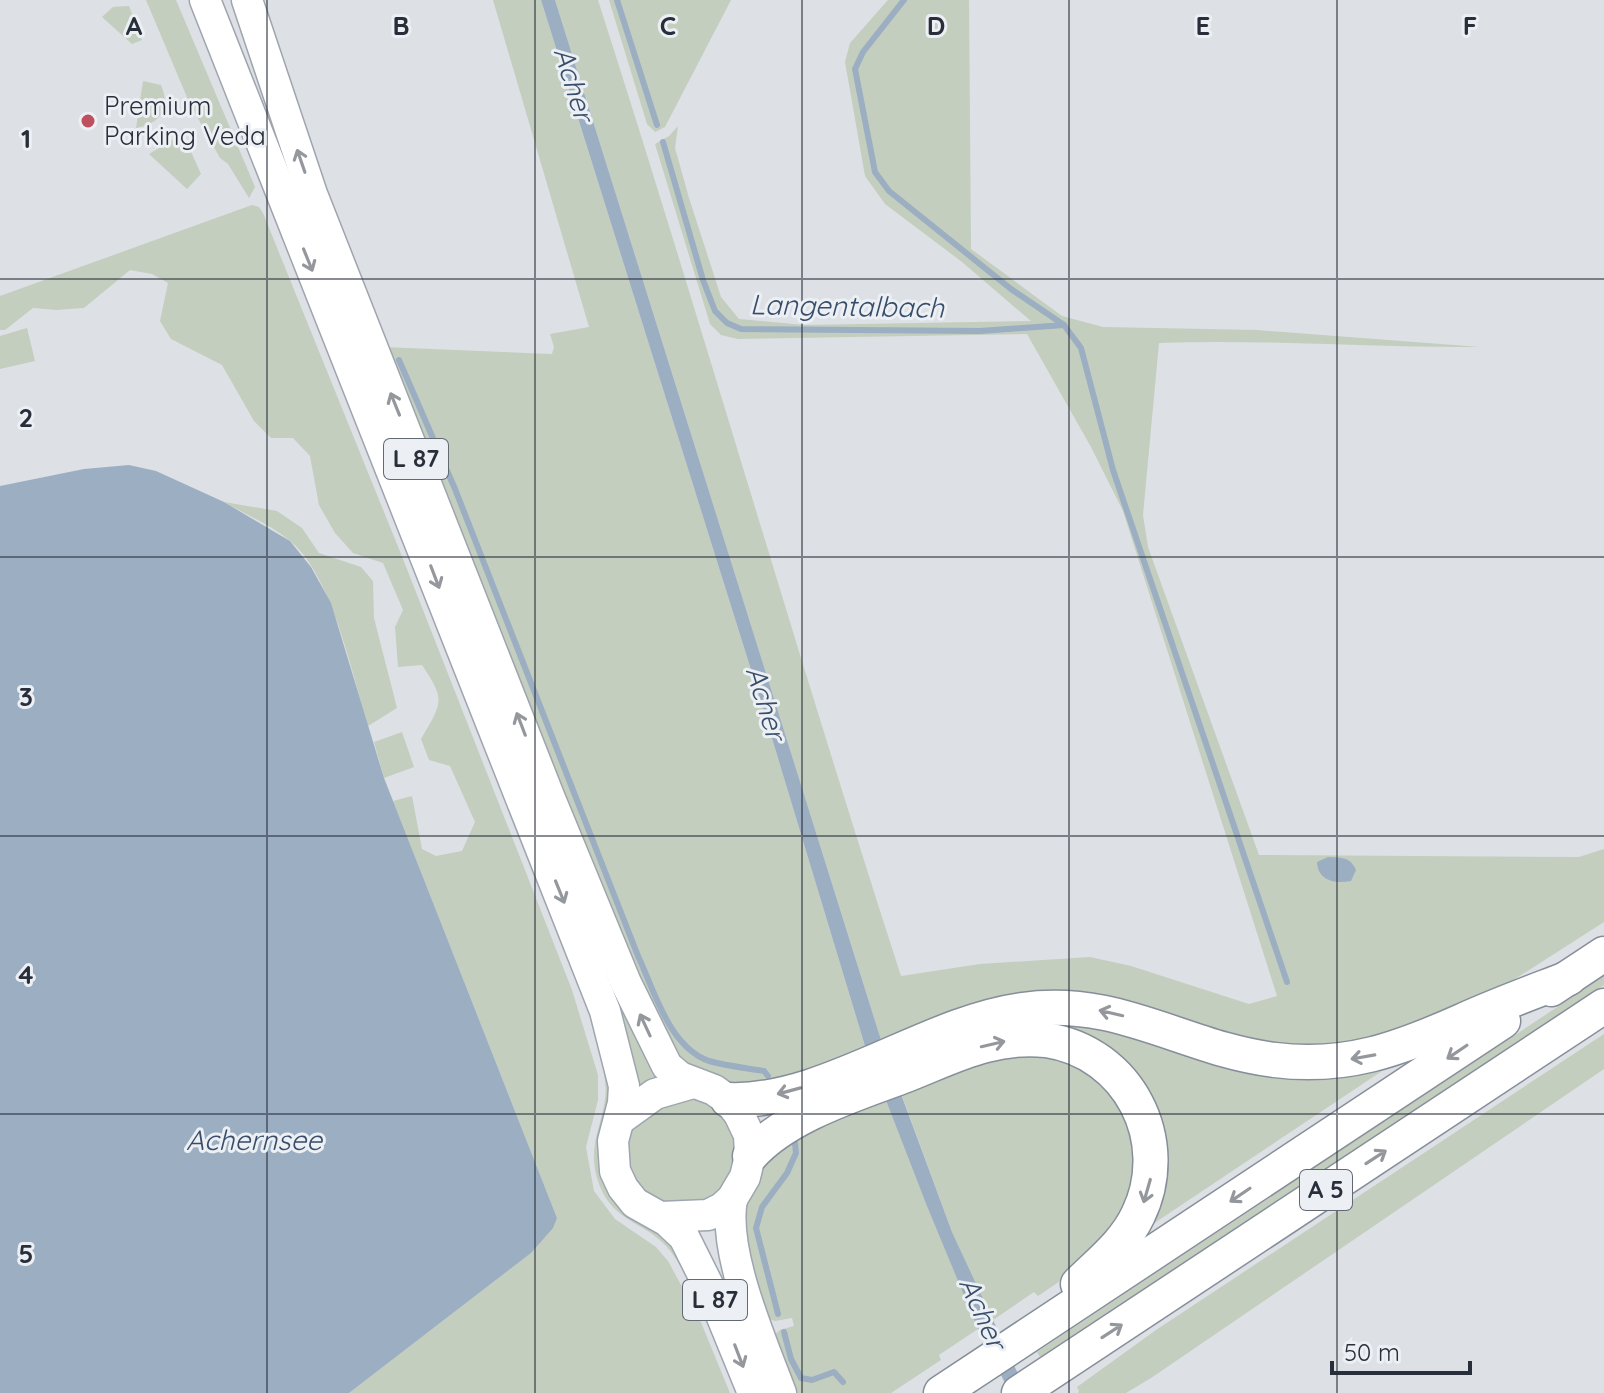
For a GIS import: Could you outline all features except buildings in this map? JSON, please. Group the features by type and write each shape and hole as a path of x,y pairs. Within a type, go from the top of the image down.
{"highway":[{"name":"A 5","path":"941,1393 1604,954"},
{"path":"728,1100 747,1100 853,1082 915,1058 1009,1012 1069,1006 1119,1015 1259,1057 1303,1062 1336,1061 1401,1047 1569,978"},
{"name":"A 5","path":"1019,1393 1604,1006"},
{"path":"915,1058 1019,1040 1051,1041 1081,1050 1107,1066 1127,1087 1142,1113 1149,1135 1151,1166 1149,1185 1137,1219 1110,1253 1025,1336"},
{"path":"750,1156 764,1142 853,1082"}],"main road":[{"name":"L 87","path":"205,0 605,1011 624,1086 619,1120"},
{"name":"L 87","path":"247,0 312,194 626,983 667,1066 693,1083"},
{"path":"693,1083 714,1090 728,1100 747,1127 750,1156 745,1177 732,1199 715,1213 661,1217 635,1203 618,1179 612,1151 619,1120 655,1094 693,1083"},
{"name":"L 87","path":"732,1199 731,1228 739,1266 781,1393"},
{"name":"L 87","path":"661,1217 679,1231 695,1258 724,1319 753,1393"}],"green space":[{"path":"146,0 176,0 255,187 249,198 228,164 220,158 189,102"},
{"path":"493,0 541,0 758,692 865,1046 834,1059 836,1064 805,1075 735,1085 687,1064 676,1054 639,986 383,347 552,354 554,347 550,334 589,327"},
{"path":"555,0 598,0 901,976 980,964 1090,957 1131,966 1249,1004 1277,996 1123,511 1027,334 738,339 721,335 710,324 655,144 678,126 675,148 689,198 721,297 739,319 804,325 1031,321 962,262 885,204 865,176 845,62 850,43 888,0 969,0 971,249 1062,316 1103,327 1257,330 1480,347 1159,343 1143,515 1148,547 1259,855 1579,857 1604,849 1604,922 1471,1007 1316,1055 1167,1021 914,1028 881,1040"},
{"path":"609,0 731,0 665,127 655,132 647,124"},
{"path":"129,6 142,40 132,44 102,17 113,7"},
{"path":"143,81 161,85 164,108 157,119 136,128"},
{"path":"174,139 188,145 201,174 187,189 149,154"},
{"path":"252,205 259,207 263,213 572,990 598,1075 598,1100 586,1147 594,1191 615,1219 656,1247 668,1261 700,1320 730,1393 349,1393 531,1253 557,1218 393,801 412,796 422,849 436,856 462,851 475,822 450,766 429,760 421,739 437,709 438,694 422,665 398,667 395,627 403,610 383,563 353,553 335,533 319,505 310,456 293,438 271,438 254,421 222,365 171,339 160,321 168,283 152,274 130,270 84,308 33,308 5,330 0,330 0,296"},
{"path":"27,328 35,361 0,369 0,336"},
{"path":"224,502 277,511 302,528 319,553 361,567 373,581 374,618 397,708 368,726 339,626 317,576 289,540"},
{"path":"402,732 414,767 384,778 374,742"},
{"path":"1604,976 1604,985 1040,1357 1037,1352"},
{"path":"611,979 660,1081 639,1093 607,981"},
{"path":"1034,1019 1388,1067 1147,1228 1133,1082"},
{"path":"1604,1034 1604,1069 1151,1378 1126,1393 1078,1393 1077,1387 1156,1330"},
{"path":"987,1053 1070,1054 1135,1116 1134,1207 1066,1277 1038,1296 1034,1292 993,1320 952,1232 901,1093"},
{"path":"607,1060 612,1090 600,1141 601,1174 614,1201 623,1210 677,1249 706,1317 678,1262 666,1246 618,1212 610,1204 597,1178 594,1156 606,1094 602,1062"},
{"path":"690,1097 720,1116 728,1125 736,1147 732,1171 705,1208 680,1207 656,1200 638,1183 628,1158 628,1133 634,1122 648,1111"},
{"path":"886,1099 978,1329 939,1355 941,1360 891,1393 792,1393 774,1335 794,1326 792,1318 775,1321 765,1317 746,1248 745,1209 764,1164 776,1145"}],"water":[{"name":"Acher","path":"541,0 555,0 881,1040 952,1232 1027,1393 1010,1393 978,1329 865,1046 758,692"},
{"name":"Achernsee","path":"129,465 156,471 224,502 290,541 311,567 331,603 384,778 557,1218 553,1228 531,1253 349,1393 0,1393 0,486 84,469"},
{"path":"1328,857 1351,862 1356,870 1351,881 1328,880 1320,873 1317,862"}],"waterway":[{"name":"Langentalbach","path":"617,0 657,125"},
{"path":"904,0 863,52 855,69 875,172 889,191 1011,289 1064,325 1081,348 1113,470 1287,982"},
{"name":"Langentalbach","path":"663,142 703,280 715,311 727,323 741,329 980,331 1064,325"},
{"path":"399,360 455,489 664,1016 673,1031 695,1054 716,1063 764,1071 768,1076"},
{"path":"778,1314 756,1228 762,1207 787,1173 796,1153 795,1143"},
{"path":"784,1332 791,1359 801,1378 812,1380 834,1372 843,1382"}],"place":[{"name":"Premium Parking Veda","path":"88,121"}]}
